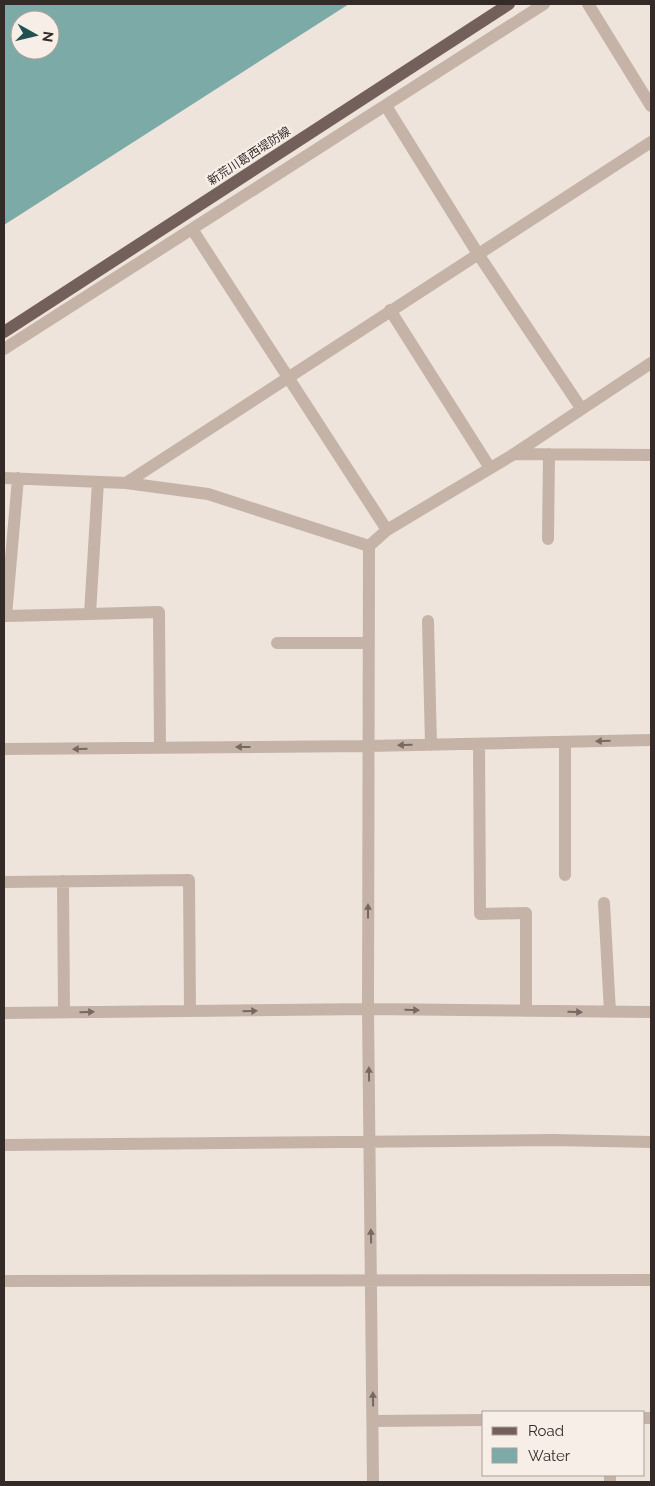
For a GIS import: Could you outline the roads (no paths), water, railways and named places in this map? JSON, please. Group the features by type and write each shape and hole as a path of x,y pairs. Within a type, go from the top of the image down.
{"main road":[{"name":"新荒川葛西堤防線","path":"4,332 509,4"}],"street":[{"path":"4,350 544,4"},
{"path":"588,4 651,106"},
{"path":"386,106 478,254 581,408"},
{"path":"126,483 651,142"},
{"path":"192,229 387,530"},
{"path":"390,310 490,468"},
{"path":"374,1482 368,1010 369,546 387,530 514,454 651,363"},
{"path":"514,454 651,455"},
{"path":"548,539 549,454"},
{"path":"4,478 126,483 208,494 369,546"},
{"path":"18,478 5,616 159,612 160,748"},
{"path":"90,614 98,482"},
{"path":"428,621 431,745"},
{"path":"277,643 369,643"},
{"path":"4,749 368,746 651,740"},
{"path":"565,742 565,874"},
{"path":"479,744 480,914 526,913 526,1011"},
{"path":"4,882 189,880 190,1011"},
{"path":"63,882 64,1012"},
{"path":"604,903 610,1012"},
{"path":"4,1013 368,1010 651,1012"},
{"path":"4,1145 651,1142"},
{"path":"4,1281 651,1280"},
{"path":"373,1421 482,1420"}],"water":[{"path":"4,4 349,4 4,225"}]}
